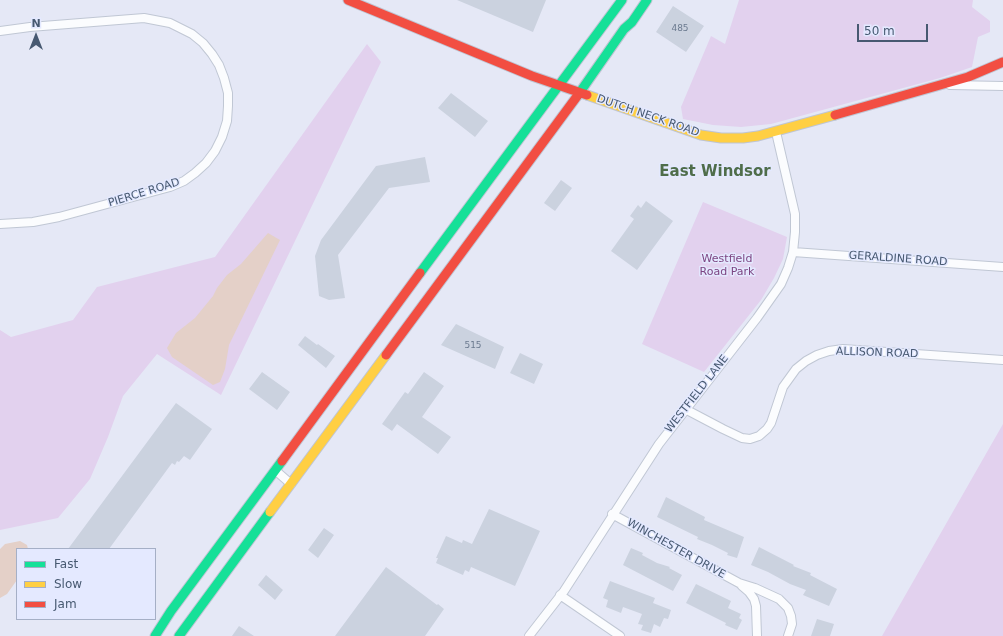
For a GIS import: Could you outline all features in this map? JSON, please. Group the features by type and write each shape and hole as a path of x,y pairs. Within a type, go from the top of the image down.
{"main road":[{"name":"DUTCH NECK ROAD","path":"348,0 559,86 701,135 721,138 743,138 776,132 968,77 1003,62"},
{"path":"155,636 171,611 622,0"},
{"path":"179,636 580,92 624,29 632,22 648,0"}],"street":[{"name":"PIERCE ROAD","path":"0,31 30,27 144,18 170,23 192,34 203,43 212,54 224,78 228,93 227,121 224,132 215,151 206,163 184,181 170,187 59,217 33,222 0,224"},
{"path":"942,85 1003,86"},
{"name":"WESTFIELD LANE","path":"529,636 560,595 659,444 757,318 777,290 788,268 793,252 795,214 776,132"},
{"name":"GERALDINE ROAD","path":"793,252 1003,266"},
{"name":"ALLISON ROAD","path":"685,409 742,438 750,439 759,436 771,423 783,387 796,369 817,355 829,351 843,349 1003,360"},
{"path":"275,470 291,484"},
{"name":"WINCHESTER DRIVE","path":"612,514 739,584 749,592 756,606 757,636"},
{"name":"WINCHESTER DRIVE","path":"739,584 755,588 783,602 788,608 791,616 792,624 788,636"},
{"path":"560,595 620,636"}],"green space":[{"path":"739,0 973,0 972,7 990,21 990,32 978,37 972,67 940,78 771,124 741,127 713,125 683,119 681,107 711,36 725,44"},
{"path":"367,44 381,62 221,395 157,354 123,396 108,437 90,479 58,518 0,530 0,330 11,337 73,320 97,287 215,257"},
{"name":"Westfield Road Park","path":"703,202 787,237 783,259 761,300 704,372 642,344"},
{"path":"1003,424 1003,636 882,636"}],"shaded area":[{"path":"268,233 280,240 229,345 225,369 220,382 213,385 172,357 167,348 176,333 195,318 213,296 227,275 241,264"},
{"path":"20,541 27,545 28,548 16,548 16,581 7,594 0,598 0,549 5,544"}],"building":[{"path":"457,0 546,0 533,32"},
{"path":"673,6 704,26 686,52 656,32"},
{"path":"451,93 488,121 475,137 438,108"},
{"path":"425,157 430,182 389,188 338,255 345,298 329,300 319,296 315,256 321,240 376,166"},
{"path":"561,180 572,188 555,211 544,203"},
{"path":"646,201 673,221 637,270 611,251 634,219 630,216 638,205 641,208"},
{"path":"456,324 504,347 495,369 441,345"},
{"path":"305,336 335,356 326,368 298,345"},
{"path":"520,353 543,364 534,384 510,373"},
{"path":"262,372 290,392 277,410 249,389"},
{"path":"424,372 444,386 422,417 451,437 438,454 397,424 392,431 382,424 405,392 408,394"},
{"path":"176,403 212,429 190,460 184,456 179,462 177,461 175,465 172,463 110,548 69,548"},
{"path":"666,497 705,517 704,520 744,537 737,558 727,555 728,553 697,539 698,537 657,517"},
{"path":"489,509 540,531 515,586 471,567 469,572 465,570 463,575 436,563 438,558 436,558 446,536 462,543 463,540 472,544"},
{"path":"324,528 334,535 318,558 308,550"},
{"path":"759,547 794,565 793,566 811,573 810,575 837,589 829,606 803,595 806,590 751,565"},
{"path":"631,548 643,553 642,555 657,563 670,567 669,568 682,575 673,591 623,565"},
{"path":"386,567 444,609 425,636 335,636"},
{"path":"266,575 283,590 275,600 258,585"},
{"path":"610,581 655,598 653,603 671,610 668,619 664,618 660,627 654,624 651,633 641,630 643,625 638,624 642,614 623,607 621,613 606,607 608,600 603,598"},
{"path":"696,584 731,601 728,608 741,614 739,618 742,620 737,630 686,603"},
{"path":"817,619 834,624 830,636 811,636"},
{"path":"239,626 254,636 232,636"}],"traffic: fast":[{"path":"420,273 622,0"},
{"path":"578,95 624,29 632,22 647,0"},
{"path":"155,636 171,611 282,461"},
{"path":"179,636 270,512"}],"traffic: slow":[{"path":"587,95 701,135 721,138 758,136 835,115"},
{"path":"270,512 386,355"}],"traffic: jam":[{"path":"348,0 532,76 587,95"},
{"path":"835,115 968,77 1003,62"},
{"path":"386,355 578,95"},
{"path":"282,461 420,273"}],"district":[{"name":"East Windsor","path":"715,172"}]}
